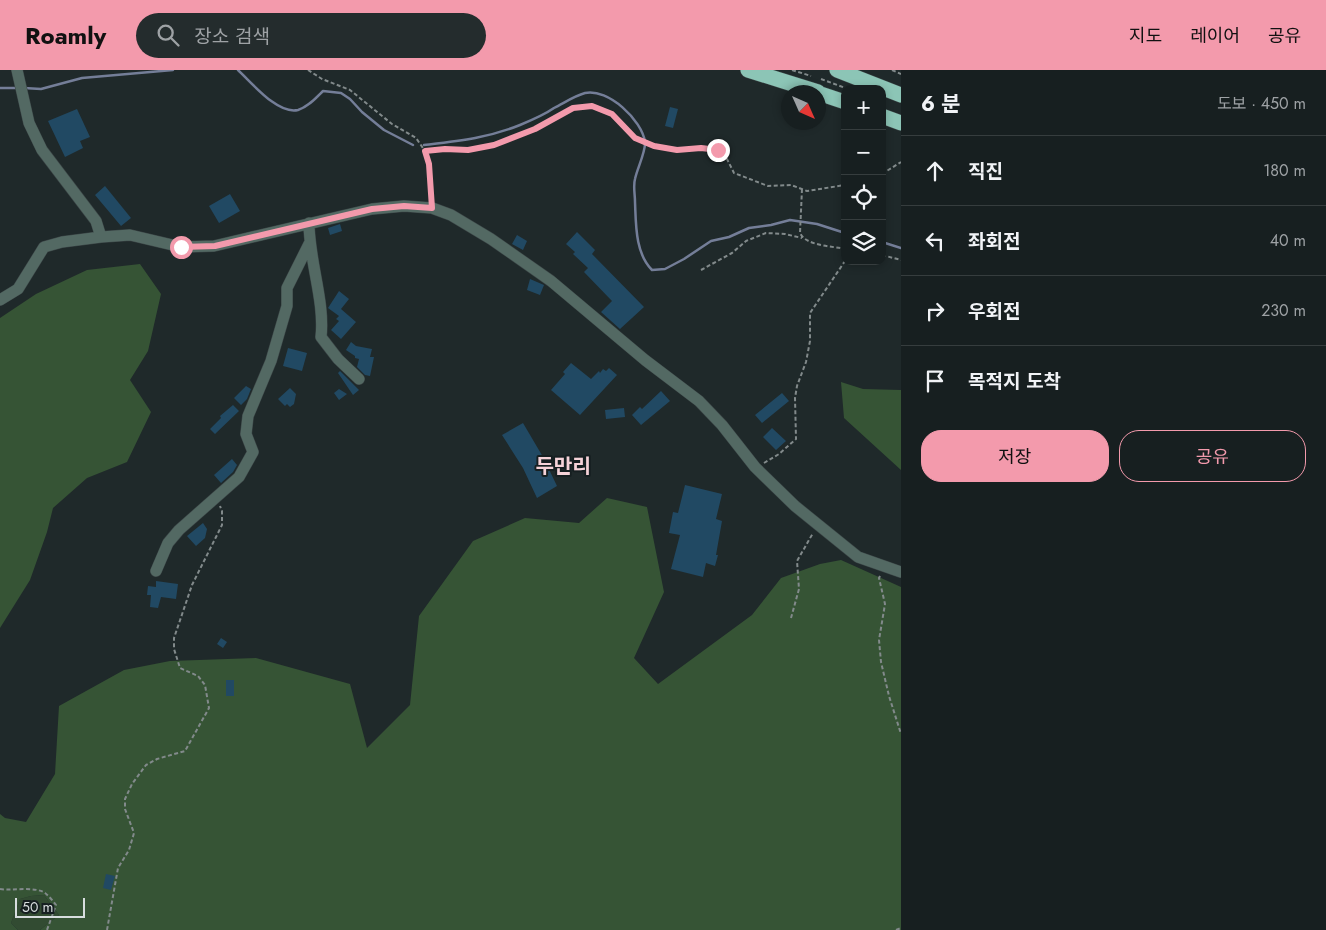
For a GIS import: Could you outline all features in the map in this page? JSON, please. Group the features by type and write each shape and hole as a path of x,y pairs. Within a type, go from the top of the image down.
{"highway":[{"path":"748,70 794,85"},
{"path":"837,70 901,95"},
{"path":"826,96 841,101"},
{"path":"886,118 901,124"}],"street":[{"path":"19,75 22,101 29,123 42,150 96,221 101,237"},
{"path":"0,300 18,290 44,247 62,242 130,235 181,247 214,246 372,209 404,206 432,208 451,215 491,239 551,281 644,360 699,401 722,425 755,467 795,506 858,557 901,572"},
{"path":"309,223 309,244 323,321 321,337 338,359 359,379"},
{"path":"156,571 168,543 179,530 239,477 253,452 246,434 248,416 271,361 287,306 287,288 309,244"}],"path":[{"path":"308,70 322,79 350,90 392,124 416,138 425,151 429,164 432,208"},
{"path":"892,70 901,74"},
{"path":"425,151 445,149 468,150 494,145 535,129 573,108 592,106 612,114 639,140 654,146 677,150 701,148 718,150 726,157 734,173 768,186 791,185 807,191 841,186"},
{"path":"886,171 901,162"},
{"path":"802,189 800,210 800,234 802,238"},
{"path":"701,270 732,253 746,241 766,233 785,234 802,238 808,242 841,248"},
{"path":"886,256 901,260"},
{"path":"755,467 779,454 796,439 795,398 810,341 810,313 842,265"},
{"path":"107,930 118,868 129,850 134,833 125,809 125,799 132,784 146,765 157,759 185,751 209,708 205,685 198,676 180,668 174,649 174,638 192,585 222,525 222,511 217,496"},
{"path":"792,618 799,589 796,561 818,525"},
{"path":"886,567 879,578 885,604 879,640 881,662 901,734"},
{"path":"0,889 11,891 26,888 44,892 56,905 47,930"},
{"path":"896,930 901,928"}],"green space":[{"path":"140,264 161,294 148,351 130,380 151,412 127,462 87,478 53,508 47,532 30,580 0,628 0,318 36,294 87,270"},
{"path":"841,382 863,389 901,390 901,470 844,418"},
{"path":"607,498 647,507 664,592 634,658 658,684 752,615 781,578 820,564 841,560 901,587 901,930 40,930 59,915 44,895 20,899 11,923 18,930 0,930 0,814 5,818 26,822 55,774 59,706 124,670 170,661 256,658 350,684 367,748 410,705 419,616 473,541 525,518 579,523"},
{"path":"44,895 59,915 40,930 18,930 11,923 20,899"}],"building":[{"path":"670,107 678,109 673,128 665,126"},
{"path":"77,109 90,137 80,141 83,148 65,157 48,121"},
{"path":"105,186 131,218 121,226 95,195"},
{"path":"230,194 240,211 219,223 209,206"},
{"path":"340,224 342,231 330,235 328,228"},
{"path":"577,232 595,250 592,254 644,307 620,329 601,312 612,301 584,272 588,268 573,254 575,252 566,244"},
{"path":"517,235 527,241 523,250 512,244"},
{"path":"530,279 544,285 540,295 527,290"},
{"path":"339,291 349,299 341,309 356,322 341,339 331,330 339,321 336,319 339,316 328,308"},
{"path":"351,342 356,346 372,349 370,357 374,357 370,376 365,375 357,367 359,359 346,350"},
{"path":"288,348 307,353 302,371 283,366"},
{"path":"571,363 591,379 599,371 600,373 603,369 606,371 609,368 617,375 580,415 551,390 565,374 563,372"},
{"path":"340,371 359,390 353,395 338,373"},
{"path":"246,386 251,389 247,399 241,405 234,398"},
{"path":"290,388 296,394 294,404 290,407 287,404 285,406 278,399"},
{"path":"339,389 347,394 339,400 334,393"},
{"path":"661,391 670,401 641,425 632,415 640,407 642,409"},
{"path":"782,393 789,401 762,423 755,415"},
{"path":"233,405 239,411 215,434 210,429 221,418 220,416"},
{"path":"624,408 625,417 606,419 605,410"},
{"path":"523,423 557,486 537,498 523,468 502,435"},
{"path":"772,428 786,441 776,450 763,437"},
{"path":"232,459 237,465 233,472 221,483 214,475"},
{"path":"685,485 722,494 716,519 722,521 716,555 718,555 715,566 706,563 703,577 671,569 680,535 669,533 673,512 678,513"},
{"path":"203,523 207,529 205,538 196,546 187,536"},
{"path":"156,581 178,584 176,599 161,597 158,608 150,607 151,595 147,595 148,586 156,587"},
{"path":"221,638 227,642 223,648 217,644"},
{"path":"226,680 234,680 234,696 226,696"},
{"path":"106,874 115,876 111,890 103,888"}],"waterway":[{"path":"24,88 41,89 82,78 173,70"},
{"path":"238,70 266,97 282,108 290,110 298,110 305,107 323,91 341,93 384,130 413,145"},
{"path":"0,88 18,88"},
{"path":"424,145 496,133 538,117 585,93 604,95 622,107 638,124 643,133 645,146 634,184 636,220 639,247 646,263 652,270 665,269 711,241 729,237 749,228 790,220 817,224 841,232"},
{"path":"886,243 901,248"}],"district":[{"name":"두만리","path":"563,466"}],"route":[{"path":"181,247 215,246 372,209 404,206 432,208 429,164 425,151 445,149 468,150 494,145 535,129 573,108 592,106 612,114 635,138 654,146 677,150 701,148 718,150"}]}
